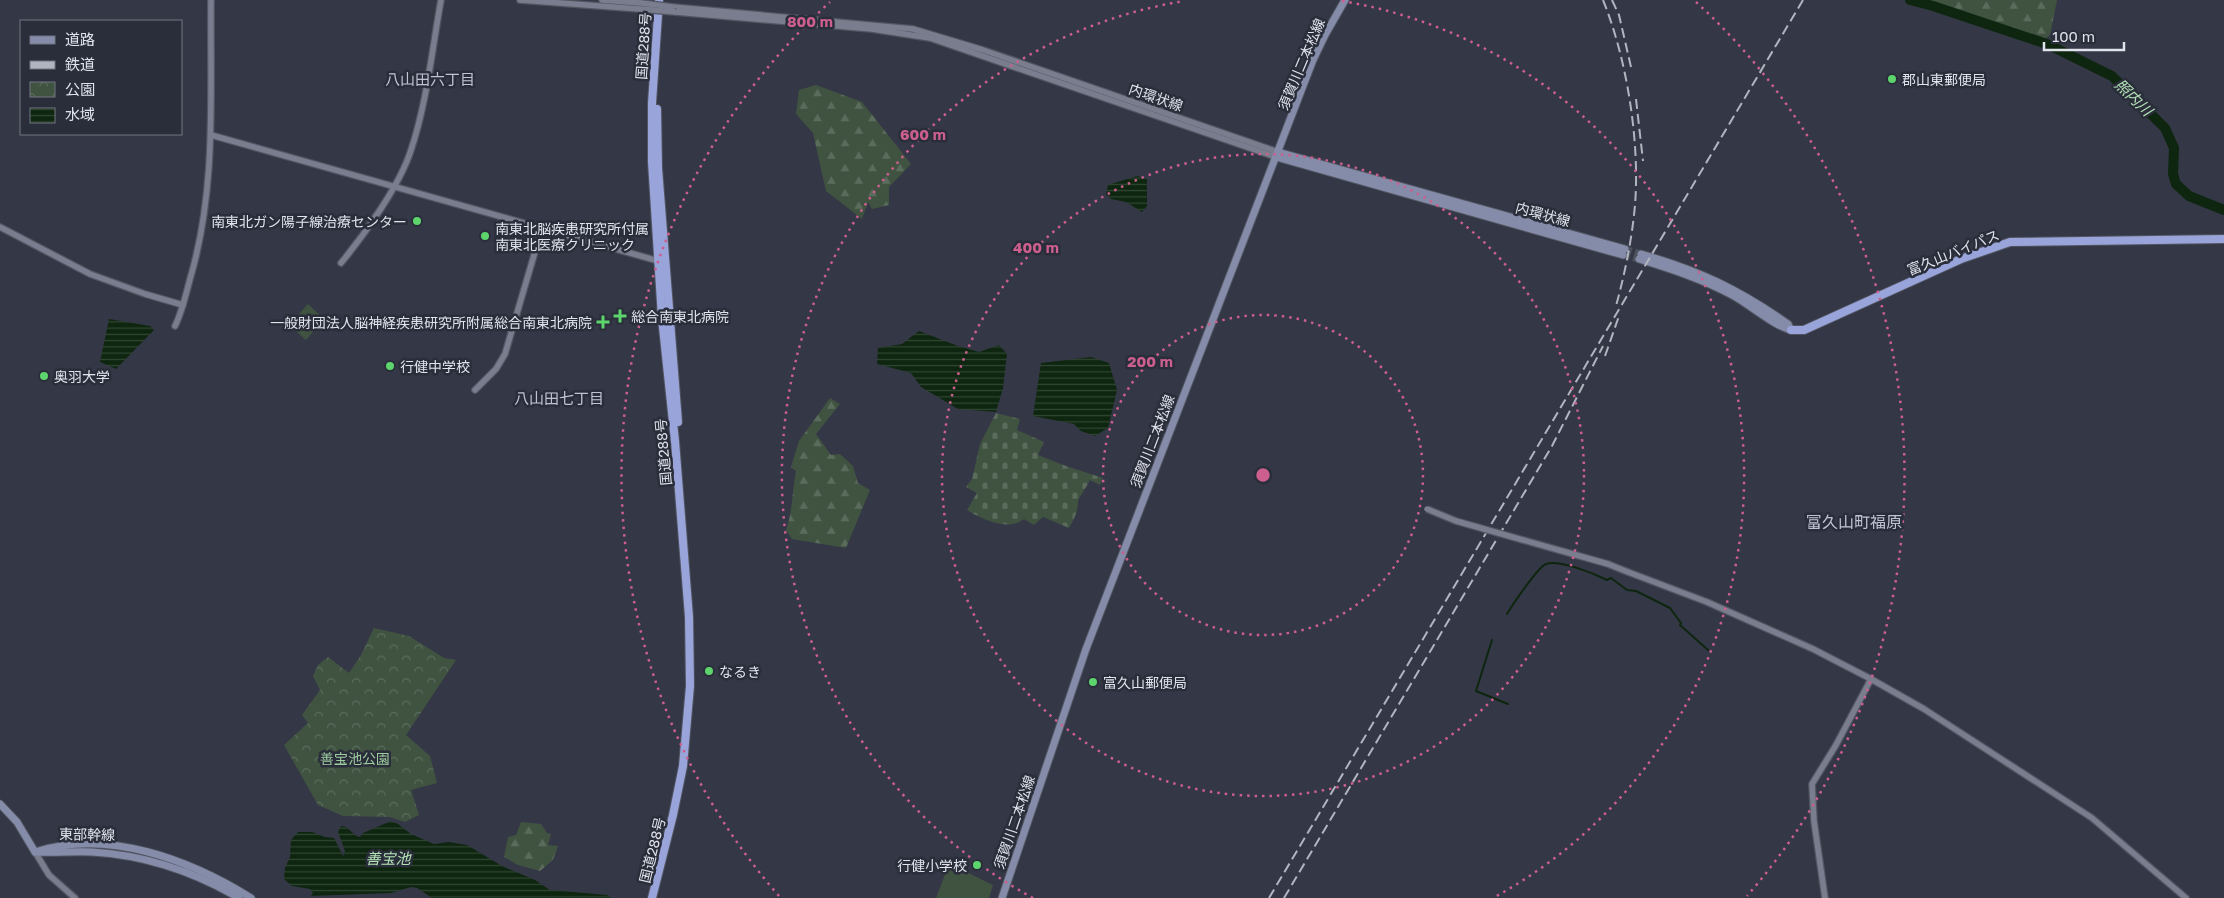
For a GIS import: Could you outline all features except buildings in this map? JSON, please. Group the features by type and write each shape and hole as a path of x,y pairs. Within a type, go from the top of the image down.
{"highway":[{"name":"国道288号","path":"657,898 686,772 693,714 695,664 652,130 659,0"},
{"name":"国道288号","path":"652,898 683,766 690,686 689,617 675,441 662,318 663,263 657,109 658,52 663,0"},
{"name":"富久山バイパス","path":"1787,327 1804,330 1961,259 2010,242 2224,239"}],"main road":[{"name":"須賀川二本松線","path":"1002,898 1086,649 1320,44 1345,0"},
{"name":"内環状線","path":"1277,154 1624,252"},
{"path":"1640,256 1707,282 1787,327"},
{"path":"0,804 17,822 35,852"},
{"name":"東部幹線","path":"35,852 51,847 80,845 143,851 189,865 214,876 252,898"},
{"name":"東部幹線","path":"35,852 90,852 142,858 194,875 239,898"}],"street":[{"path":"174,326 183,304 204,222 211,135 211,0"},
{"path":"341,263 395,186 408,159 418,123 440,0"},
{"path":"520,0 641,6"},
{"path":"602,0 641,6"},
{"name":"内環状線","path":"641,6 872,29 930,38 1277,154"},
{"path":"211,135 663,263"},
{"path":"0,226 90,274 138,292 183,304"},
{"path":"475,390 496,369 505,354 542,228"},
{"path":"1428,509 1456,521 1608,564 1761,626 1871,678 1999,757 2092,818 2186,898"},
{"path":"1825,898 1814,822 1812,784 1836,745 1871,678"},
{"path":"35,852 50,874 75,898"}],"green space":[{"path":"1924,0 2057,0 2050,35 2042,41 2004,26"},
{"path":"816,85 862,102 911,164 889,187 889,205 872,209 868,202 862,219 826,191 813,133 796,114 799,90"},
{"path":"308,304 324,319 306,340 289,325"},
{"path":"830,398 840,404 816,434 831,455 840,454 853,466 858,483 870,490 846,548 792,539 786,530 790,516 796,471 791,467 799,441"},
{"path":"996,413 1020,419 1017,430 1044,442 1038,455 1103,478 1100,485 1090,480 1079,500 1069,528 1043,517 1034,525 1024,519 1010,524 995,523 967,510 977,493 966,487 972,479 980,444"},
{"name":"善宝池公園","path":"374,628 409,636 444,658 456,660 406,735 430,756 437,783 411,790 419,815 405,822 390,817 343,816 318,805 284,745 308,723 302,715 320,690 313,676 318,665 328,657 349,673 361,655"},
{"path":"521,822 541,824 547,833 551,834 548,845 558,846 553,860 540,871 518,865 504,857 508,837 516,835"},
{"path":"956,867 993,885 989,898 936,898 946,872"}],"water":[{"path":"1137,176 1147,179 1147,206 1142,212 1126,202 1111,199 1106,194 1108,185"},
{"path":"109,319 150,326 154,330 116,369 100,362"},
{"path":"919,331 979,352 999,345 1007,354 1003,388 996,412 958,409 921,387 911,373 877,364 878,348 902,344"},
{"path":"1091,357 1109,363 1117,390 1108,428 1095,436 1081,431 1074,424 1033,416 1041,363"},
{"name":"善宝池","path":"391,821 411,834 434,844 449,842 467,845 502,866 535,880 550,890 607,895 612,898 432,898 417,888 411,887 391,893 311,896 313,893 310,889 292,886 284,879 285,868 290,857 291,840 298,832 312,832 334,838 343,856 345,851 338,832 341,826 344,826 360,837 363,833"}],"waterway":[{"name":"照内川","path":"1910,0 2047,44 2112,76 2165,128 2174,148 2173,174 2176,184 2189,196 2224,210"},
{"path":"1507,614 1542,567 1546,564 1559,564 1577,568 1607,580 1611,578 1627,590 1636,591 1670,608 1681,623 1680,625 1708,650"},
{"path":"1492,640 1476,691 1508,704"}],"tunnel":[{"path":"1625,249 1641,254"},
{"path":"1623,255 1639,259"}],"railway":[{"path":"1603,0 1619,48 1625,74 1630,101 1635,155 1634,218 1628,256 1616,306"},
{"path":"1612,0 1619,15 1631,67"},
{"path":"1269,898 1803,0"},
{"path":"1636,99 1643,161"},
{"path":"1605,356 1619,316"},
{"path":"1284,898 1552,446 1603,346"}],"place":[{"name":"郡山東郵便局","path":"1892,79"},
{"name":"南東北ガン陽子線治療センター","path":"417,221"},
{"name":"南東北脳疾患研究所付属 南東北医療クリニック","path":"485,236"},
{"name":"総合南東北病院","path":"620,316"},
{"name":"一般財団法人脳神経疾患研究所附属総合南東北病院","path":"603,322"},
{"name":"行健中学校","path":"390,366"},
{"name":"奥羽大学","path":"44,376"},
{"name":"なるき","path":"709,671"},
{"name":"富久山郵便局","path":"1093,682"},
{"name":"行健小学校","path":"977,865"}],"district":[{"name":"八山田六丁目","path":"430,79"},
{"name":"八山田七丁目","path":"559,398"},
{"name":"富久山町福原","path":"1854,522"}]}
